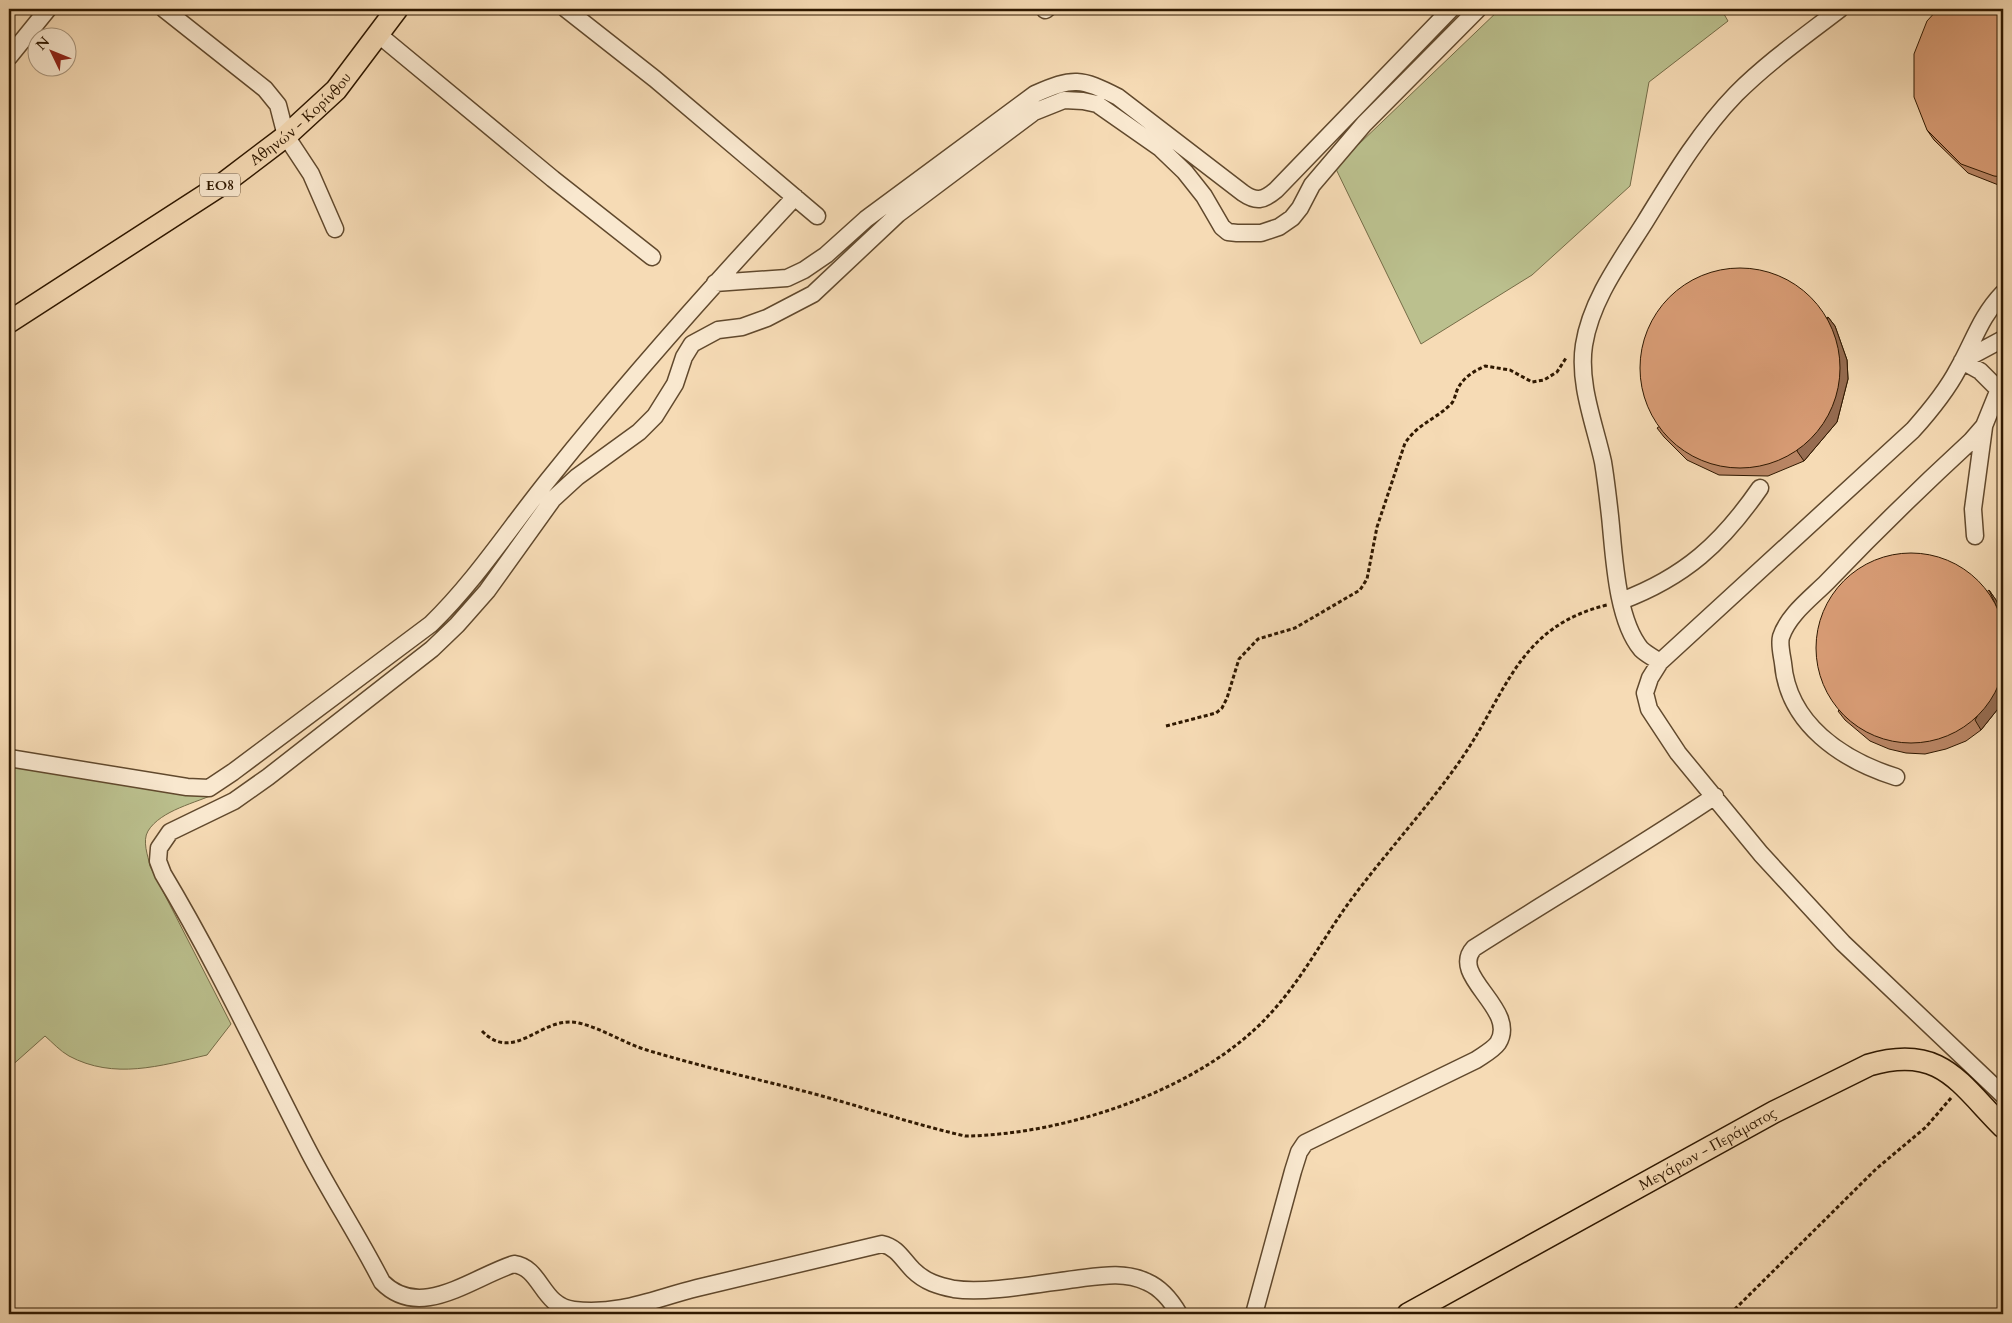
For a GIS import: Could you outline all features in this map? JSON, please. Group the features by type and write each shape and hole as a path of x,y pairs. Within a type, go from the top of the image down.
{"main road":[{"name":"Αθηνών - Κορίνθου","path":"9,322 224,183 286,136 336,90 397,9"},
{"name":"Μεγάρων - Περάματος","path":"1408,1314 1757,1121 1851,1072 1885,1060 1912,1058 1928,1062 1963,1083 2003,1127"}],"street":[{"path":"9,57 48,9"},
{"path":"164,9 265,89 278,105 286,136 310,174 335,229"},
{"path":"566,9 655,78 817,216"},
{"path":"715,283 770,281 786,278 804,270 826,255 866,219 1035,94 1061,83 1078,81 1097,86 1118,97 1243,193 1253,200 1263,200 1276,190 1451,9"},
{"path":"1179,1314 1173,1304 1149,1282 1121,1274 997,1288 956,1289 937,1285 926,1281 914,1271 890,1245 882,1244 698,1288 647,1304 618,1310 572,1310 560,1306 549,1298 531,1271 523,1265 514,1264 430,1298 415,1300 391,1291 382,1282 321,1174 247,1031 229,991 162,874 158,862 160,848 170,832 234,801 268,777 438,643 487,592 552,499 577,477 639,432 655,416 675,384 684,357 692,344 718,330 742,327 767,318 813,294 898,214 1034,112 1064,100 1097,104 1160,148 1204,196 1222,227 1228,232 1261,233 1279,226 1292,218 1300,208 1312,185 1364,124 1478,9"},
{"path":"1660,662 1641,649 1632,633 1621,601 1603,464 1583,370 1584,345 1593,314 1609,281 1669,184 1703,136 1735,96 1762,69 1840,9"},
{"path":"379,35 652,258"},
{"path":"9,758 186,787 209,788 233,772 432,624 460,596 552,475 715,283 795,197"},
{"path":"2003,294 1984,315 1962,361 1939,401 1913,430 1660,662 1650,678 1645,693 1649,709 1678,754 1715,796 1761,854 1843,943 2003,1095"},
{"path":"1962,361 2003,339"},
{"path":"1896,776 1867,768 1833,748 1805,720 1790,696 1783,671 1780,638 1790,620 1984,426 2001,392 1980,371 1962,361"},
{"path":"1976,536 1973,509 1984,426"},
{"path":"1621,601 1670,580 1693,562 1728,530 1760,488"},
{"path":"1254,1314 1293,1171 1299,1152 1306,1143 1476,1060 1498,1042 1502,1032 1501,1021 1471,974 1468,954 1474,948 1527,914 1644,843 1715,796"}],"path":[{"path":"1166,726 1216,713 1222,708 1239,659 1258,639 1295,628 1360,590 1367,579 1377,527 1405,443 1413,432 1452,403 1458,388 1465,378 1485,366 1510,370 1532,382 1544,380 1557,372 1572,352 1584,345"},
{"path":"482,1031 491,1040 503,1044 520,1041 556,1023 572,1022 591,1026 648,1051 965,1136 1018,1132 1126,1104 1166,1087 1216,1059 1267,1018 1282,1001 1345,908 1464,755 1516,665 1532,646 1550,630 1570,617 1589,608 1621,601"},
{"path":"1730,1314 1876,1168 1926,1127 1963,1083"}],"green space":[{"path":"1500,9 1721,9 1728,21 1649,82 1630,186 1532,275 1421,344 1335,167"},
{"path":"9,765 186,794 217,793 170,812 154,824 146,835 146,848 150,866 231,1024 207,1055 137,1069 103,1068 69,1056 45,1036 9,1068"}],"building":[{"path":"1938,9 2003,9 2003,177 1994,176 1961,164 1927,130 1914,97 1914,54 1927,21"},
{"path":"1730,268 1750,268 1778,275 1796,285 1811,297 1823,312 1833,330 1840,358 1840,378 1833,406 1823,424 1811,439 1796,451 1778,461 1750,468 1730,468 1702,461 1684,451 1663,432 1647,406 1644,397 1640,378 1640,358 1647,330 1657,312 1676,291 1702,275 1711,272"},
{"path":"1920,553 1930,554 1956,564 1972,574 1985,587 1999,611 2005,629 2005,667 1999,685 1985,709 1972,722 1948,736 1930,742 1902,743 1892,742 1866,732 1850,722 1837,709 1823,685 1817,667 1816,639 1817,629 1827,603 1837,587 1850,574 1874,560 1892,554"}]}
